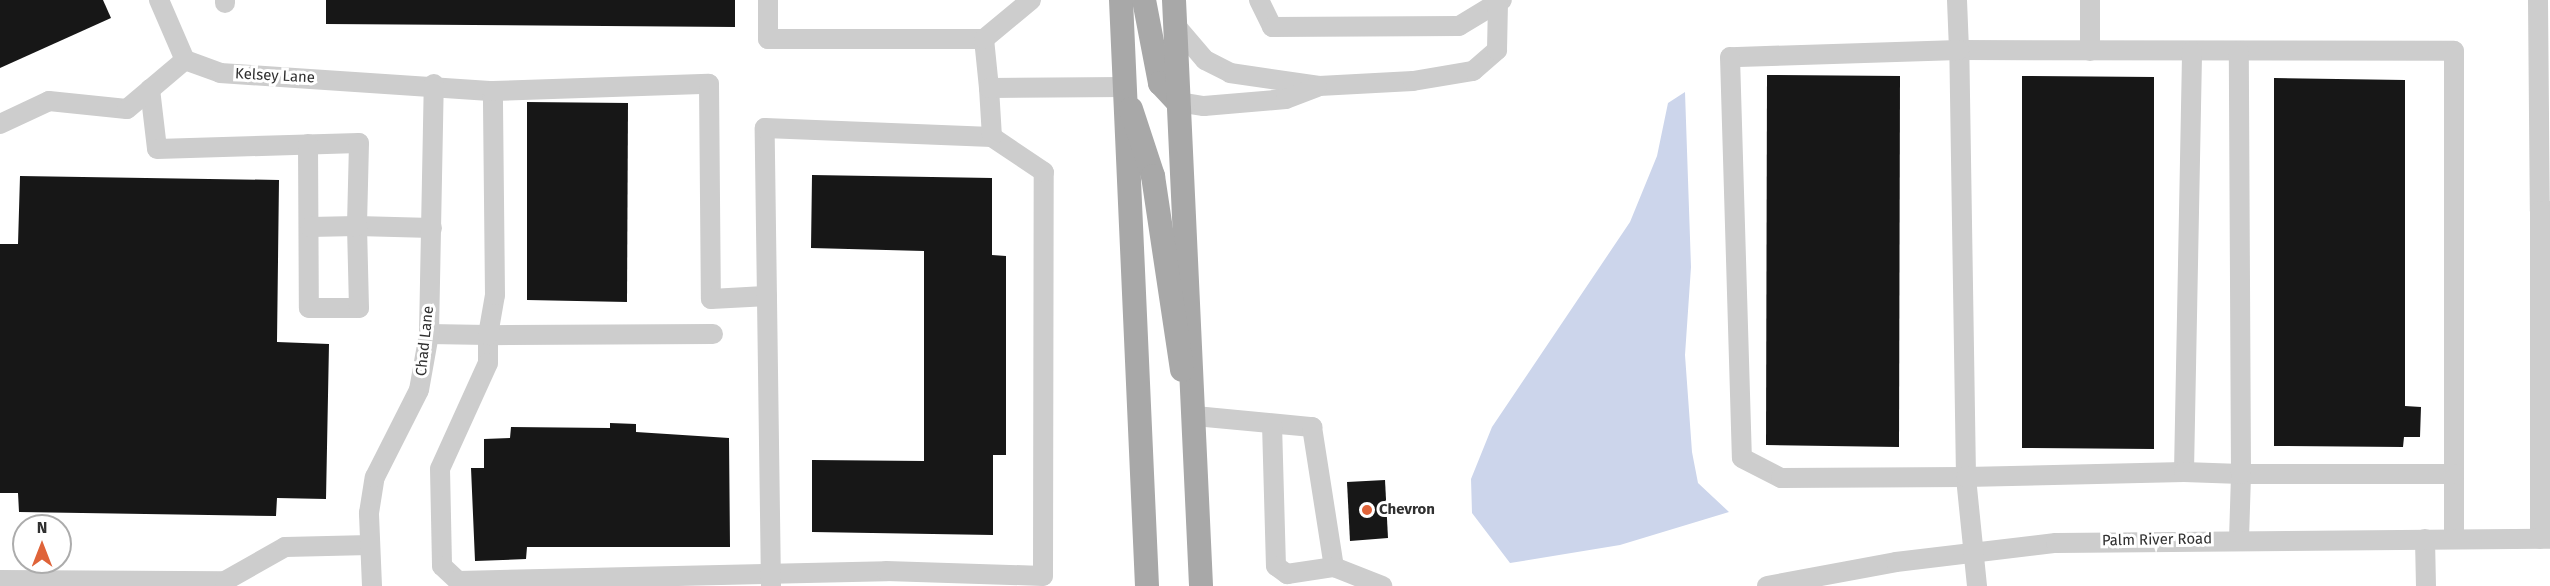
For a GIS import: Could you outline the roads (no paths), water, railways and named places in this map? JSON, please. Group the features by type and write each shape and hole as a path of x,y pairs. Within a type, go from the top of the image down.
{"main road":[{"path":"1121,0 1147,586"},
{"path":"1144,0 1160,83 1178,102"},
{"path":"1174,0 1195,416 1201,586"},
{"path":"1125,94 1141,128 1154,176 1173,338 1195,416"}],"street":[{"path":"0,124 49,101 127,109 185,60 159,0"},
{"path":"768,0 768,39 984,39 1031,0"},
{"path":"1259,0 1272,27 1459,26 1500,2"},
{"path":"1957,0 1966,477 1977,586"},
{"path":"2090,0 2090,51"},
{"path":"2538,0 2545,142 2545,540"},
{"path":"1176,26 1205,60 1230,74 1319,86 1473,71 1497,50 1500,2"},
{"path":"984,39 992,137"},
{"path":"2454,474 2184,472 1781,478 1742,458 1730,57 1959,50 2454,51 2454,474 2454,540"},
{"path":"2184,472 2192,51"},
{"path":"2239,51 2241,474 2239,539"},
{"name":"Kelsey Lane","path":"185,60 220,73 434,84 465,93 709,84 711,299 767,296"},
{"name":"Chad Lane","path":"372,586 370,545 375,477 419,390 429,334 434,84"},
{"path":"1178,102 1204,106 1286,99 1319,86"},
{"path":"989,88 1125,94"},
{"path":"150,89 157,149 308,144 359,143 357,226 359,308 309,308 308,144"},
{"path":"493,91 495,295 488,335 488,363 440,469 442,566 458,581 771,582 886,571 1043,576 1044,172 992,137 765,128 771,582"},
{"path":"310,227 432,228"},
{"path":"429,334 713,334"},
{"path":"1195,416 1312,427 1334,567"},
{"path":"1272,423 1276,566 1287,574 1334,567 1382,586"},
{"name":"Palm River Road","path":"1767,586 1973,551 2139,539 2545,540"},
{"path":"2425,540 2426,586"},
{"path":"0,580 225,581 285,548 370,545"}],"water":[{"path":"1685,92 1691,267 1685,355 1692,452 1698,483 1729,512 1620,545 1510,563 1472,513 1471,479 1492,427 1630,222 1657,156 1668,103"}],"place":[{"name":"Chevron","path":"1367,510"}]}
